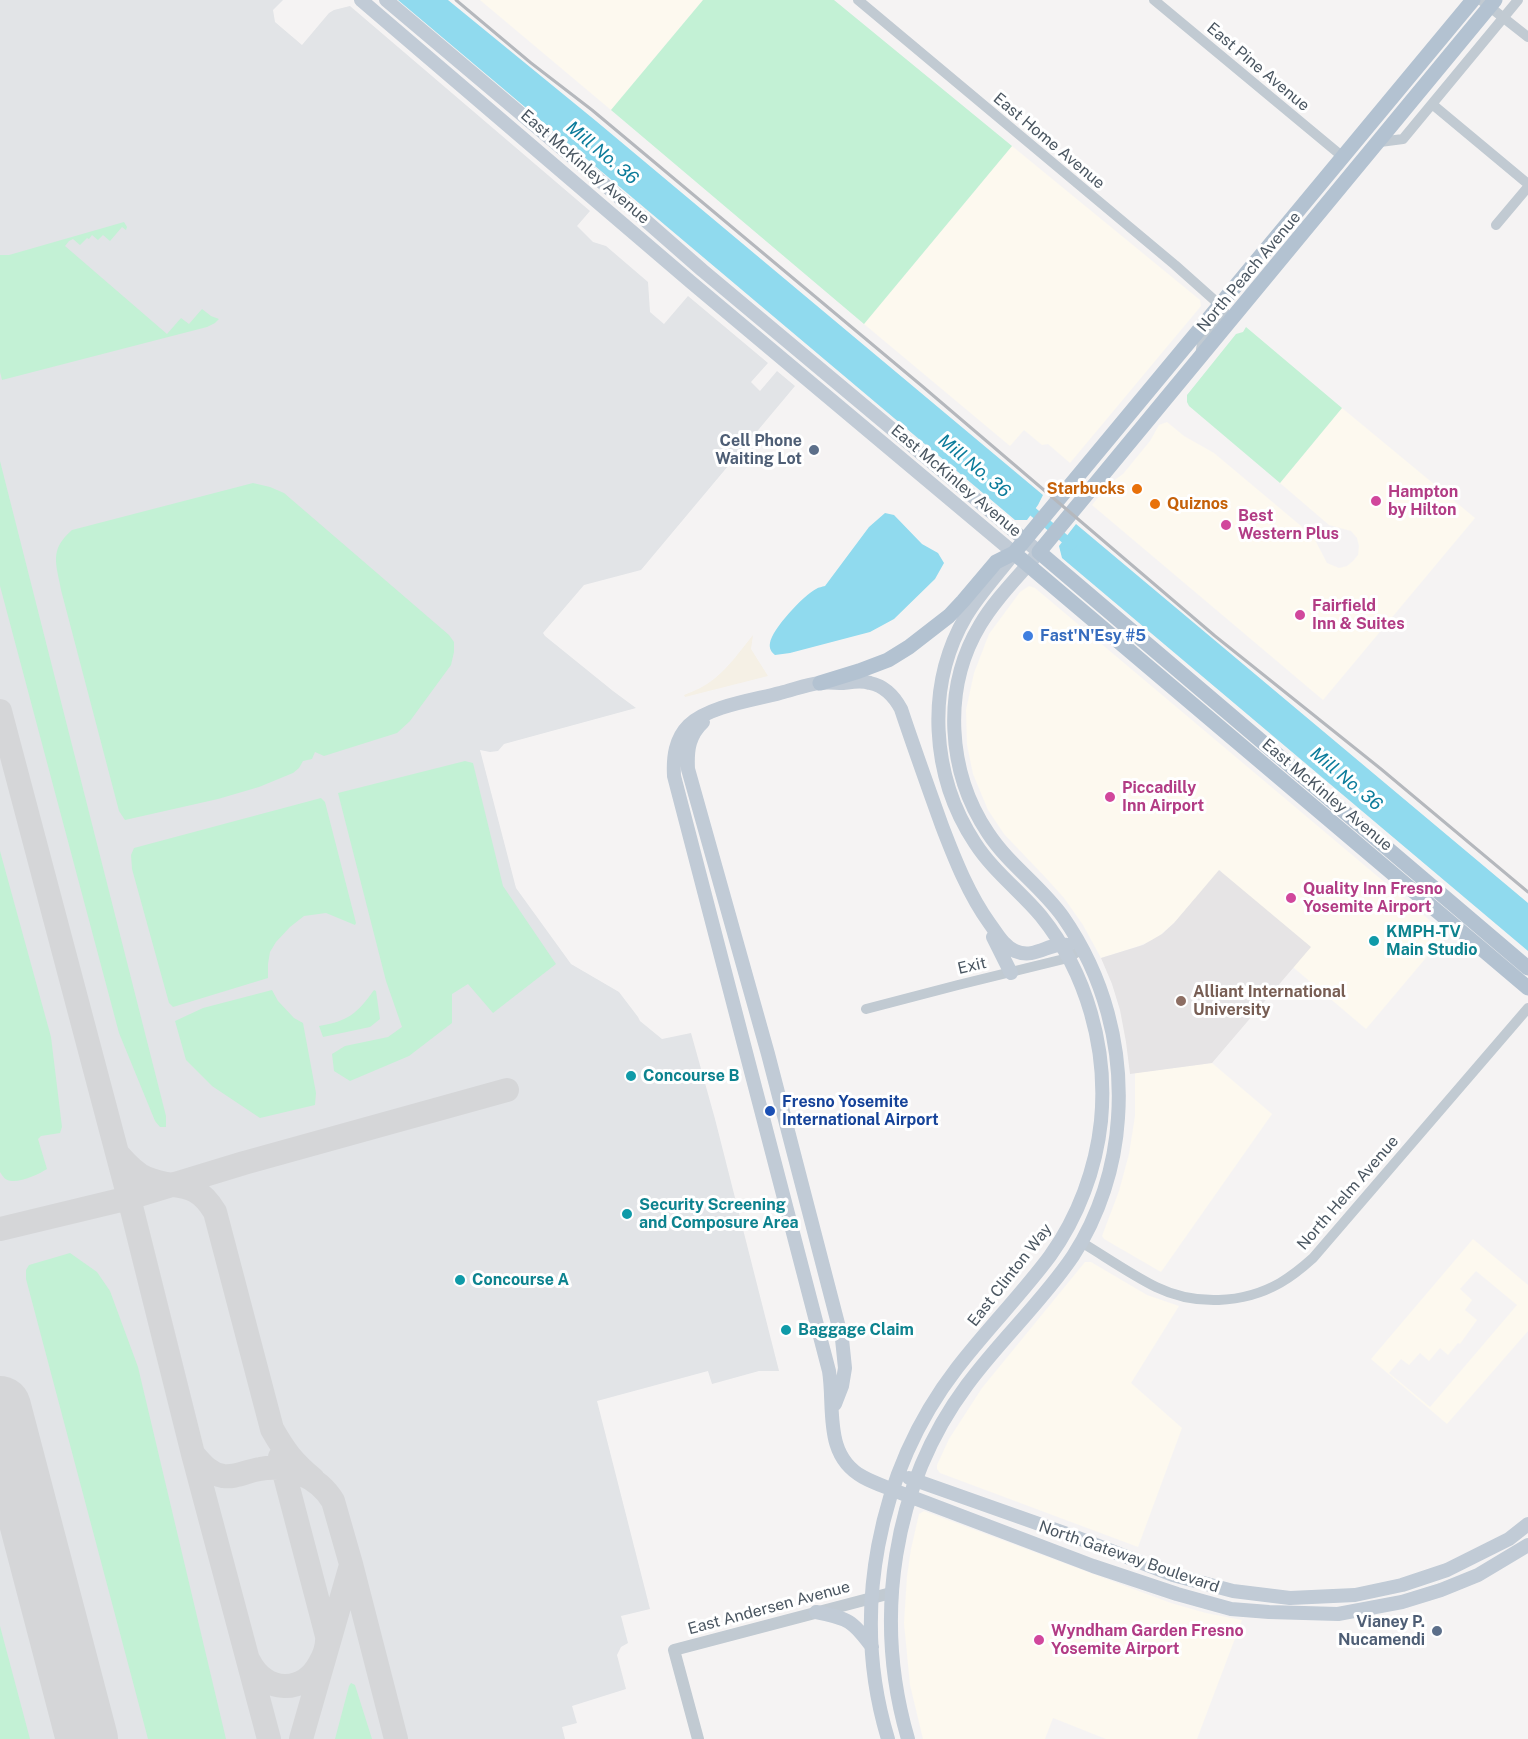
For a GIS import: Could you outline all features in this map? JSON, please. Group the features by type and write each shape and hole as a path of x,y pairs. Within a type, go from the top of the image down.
{"main road":[{"name":"East McKinley Avenue","path":"361,0 700,290 1528,988"},
{"name":"East McKinley Avenue","path":"386,0 1528,968"},
{"name":"North Peach Avenue","path":"820,683 888,660 909,647 949,616 996,562 1014,553 1473,0"},
{"name":"North Peach Avenue","path":"1028,565 1380,142 1489,2"},
{"path":"389,25 437,56 487,99 495,102 502,98"},
{"path":"1360,165 1362,150 1396,107 1407,79"},
{"path":"502,121 507,119 515,122 556,154 597,178"},
{"path":"1293,247 1305,220 1342,175 1345,165 1342,157"},
{"name":"East Clinton Way","path":"888,1739 877,1693 872,1647 872,1598 880,1536 898,1475 914,1436 946,1382 1048,1259 1064,1235 1087,1185 1100,1130 1102,1087 1099,1046 1088,1002 1060,943 1035,909 989,863 966,829 950,794 938,741 938,705 950,651 975,602 1014,553"},
{"path":"908,1739 898,1703 890,1627 891,1593 899,1538 910,1497 933,1441 960,1396 1062,1270 1081,1242 1097,1209 1107,1180 1117,1134 1119,1100 1117,1058 1110,1021 1096,976 1065,920 1052,903 1002,852 987,832 971,802 957,752 955,702 968,651 992,609 1028,565"},
{"name":"North Gateway Boulevard","path":"981,913 946,837 901,709 896,700 883,687 868,682 820,683 718,709 691,723 683,732 677,743 674,776 829,1371 832,1431 837,1449 847,1464 862,1477 910,1497 1093,1566 1231,1609 1286,1614 1338,1614 1402,1602 1478,1575 1528,1545"},
{"path":"718,709 694,732 687,754 688,769 755,1008 843,1339 845,1368 842,1386 832,1411"},
{"path":"1215,723 1226,724 1232,728 1286,773 1324,796"},
{"path":"981,913 1000,940 1016,952 1035,953 1060,943 1082,949"},
{"path":"981,913 1011,973"},
{"path":"736,1013 755,1008"},
{"path":"1081,1242 1077,1233 1079,1223 1096,1183 1102,1156 1100,1130"},
{"name":"North Gateway Boulevard","path":"898,1475 1073,1536 1168,1573 1233,1591 1290,1598 1355,1595 1402,1585 1447,1570 1509,1539 1528,1524"},
{"path":"816,1612 838,1616 846,1620 858,1629 872,1647"}],"street":[{"name":"East Home Avenue","path":"858,0 1221,306"},
{"name":"East Pine Avenue","path":"1154,0 1342,157"},
{"path":"1380,142 1403,139 1518,0"},
{"path":"1489,2 1504,18 1528,37"},
{"path":"1432,104 1528,185 1497,225"},
{"path":"1200,358 1202,344 1223,315 1224,311 1221,306"},
{"name":"Exit","path":"866,1009 1068,958 1082,949"},
{"name":"North Helm Avenue","path":"1081,1242 1152,1285 1187,1297 1212,1300 1246,1297 1280,1283 1298,1271 1320,1251 1528,1008"},
{"path":"1163,1589 1168,1573"},
{"name":"East Andersen Avenue","path":"698,1739 674,1650 891,1593"}],"shaded area":[{"path":"0,0 283,0 273,10 275,22 302,45 329,13 350,6 590,211 577,226 593,242 606,246 648,282 650,312 664,324 688,296 768,363 751,382 760,391 777,371 795,386 641,570 584,585 543,633 636,708 504,744 498,751 480,750 516,888 571,964 619,992 640,1021 662,1039 691,1033 779,1371 759,1371 712,1384 708,1371 597,1401 650,1609 621,1616 628,1643 621,1647 617,1655 626,1689 572,1706 577,1723 562,1727 565,1739 0,1739"},
{"path":"480,0 703,0 611,110"},
{"path":"1012,146 1200,300 1201,306 1070,463 1048,444 1042,445 1024,430 1010,446 864,324"},
{"path":"1342,408 1475,518 1323,700 1092,505 1109,484 1123,474 1150,441 1159,425 1167,422 1184,436 1214,453 1313,536 1327,563 1339,568 1347,566 1358,555 1357,538 1351,531 1329,525 1280,483"},
{"path":"1029,586 1035,588 1446,934 1366,1029 1294,968 1220,870 1176,921 1157,938 1101,958 1083,925 1064,898 1004,834 988,810 973,774 967,745 966,710 974,673 989,634 1020,592"},
{"path":"1219,870 1311,947 1212,1063 1130,1074 1120,1010 1101,958 1143,945 1162,934"},
{"path":"1212,1063 1272,1114 1161,1272 1102,1236 1119,1191 1129,1154 1135,1116 1135,1073"},
{"path":"1473,1239 1528,1285 1528,1331 1447,1424 1371,1359","holes":["1476,1271 1517,1305 1430,1407 1389,1373 1401,1359 1409,1365 1420,1353 1429,1361 1440,1348 1448,1355 1458,1343 1460,1344 1477,1320 1465,1310 1472,1300 1460,1289"]},
{"path":"1085,1262 1091,1262 1147,1295 1179,1306 1131,1383 1182,1428 1138,1547 940,1473 937,1469 949,1439 982,1388"},
{"path":"924,1511 1171,1603 1242,1620 1197,1739 1106,1739 1053,1718 1045,1739 923,1739 910,1685 904,1623 911,1549 919,1514"}],"green space":[{"path":"703,0 834,0 1012,146 864,324 611,110"},
{"path":"124,222 126,230 122,227 110,241 103,235 98,240 92,235 80,245 73,239 65,246 167,334 181,318 189,324 202,309 219,319 207,327 2,380 0,372 0,255 9,255"},
{"path":"1246,327 1342,408 1280,483 1187,402 1187,395 1236,334 1243,332"},
{"path":"0,461 166,1116 166,1127 160,1127 155,1121 119,1033 0,586"},
{"path":"253,483 284,493 449,635 454,642 451,665 410,721 397,733 324,756 315,752 312,759 303,761 293,773 259,787 218,799 125,820 119,811 61,590 56,564 57,551 72,530"},
{"path":"465,761 473,763 503,886 556,964 493,1013 468,984 452,994 452,1023 409,1056 350,1081 334,1071 332,1054 345,1046 388,1037 402,1027 386,981 338,793"},
{"path":"321,798 325,802 355,925 326,913 304,916 290,927 270,952 268,978 173,1007 169,1003 132,869 131,855 134,848"},
{"path":"0,851 51,1037 62,1127 60,1133 41,1136 38,1139 47,1169 16,1181 6,1179 0,1172"},
{"path":"272,990 278,1001 294,1018 303,1023 316,1093 315,1105 260,1118 212,1086 186,1060 175,1021 203,1008"},
{"path":"374,990 380,1019 370,1027 323,1037 319,1026 345,1019 357,1011"},
{"path":"70,1253 97,1272 110,1291 138,1367 226,1739 148,1739 26,1279 26,1270 29,1265"},
{"path":"0,1626 30,1739 0,1739"},
{"path":"351,1683 355,1685 372,1739 335,1739"}],"sand":[{"path":"753,635 751,649 768,676 685,697 684,695 711,682 735,658"}],"water":[{"path":"398,0 448,0 596,121 1043,495 1027,520 1015,520"},
{"path":"885,513 894,515 922,544 938,553 944,563 935,579 894,619 870,632 775,655 770,643 782,621 811,592 825,586 869,527"},
{"path":"1076,524 1528,903 1528,951 1062,558 1059,546"}],"waterway":[{"name":"Mill No. 36","path":"1025,505 1072,545"}],"taxiway":[{"path":"0,711 269,1739"},
{"path":"0,1229 129,1198 244,1163 507,1090"},
{"path":"117,1153 142,1176 157,1182 192,1189 200,1194 215,1212 272,1429 290,1456 313,1479"},
{"path":"193,1454 209,1471 218,1475 232,1476 255,1470 281,1468 301,1474 327,1492 333,1501 351,1564 396,1739"},
{"path":"249,1661 264,1679 274,1684 294,1685 304,1681 313,1673 327,1647 327,1636 280,1457"},
{"path":"301,1739 351,1565"}],"runway":[{"path":"0,1407 87,1739"}],"railway":[{"path":"456,0 531,63 592,110 922,386 1215,636 1381,769 1528,892"}],"place":[{"name":"Cell Phone Waiting Lot","path":"814,450"},
{"name":"Starbucks","path":"1137,489"},
{"name":"Hampton by Hilton","path":"1376,501"},
{"name":"Quiznos","path":"1155,504"},
{"name":"Best Western Plus","path":"1226,525"},
{"name":"Fairfield Inn & Suites","path":"1300,615"},
{"name":"Fast'N'Esy #5","path":"1028,636"},
{"name":"Piccadilly Inn Airport","path":"1110,797"},
{"name":"Quality Inn Fresno Yosemite Airport","path":"1291,898"},
{"name":"KMPH-TV Main Studio","path":"1374,941"},
{"name":"Alliant International University","path":"1181,1001"},
{"name":"Concourse B","path":"631,1076"},
{"name":"Fresno Yosemite International Airport","path":"770,1111"},
{"name":"Security Screening and Composure Area","path":"627,1214"},
{"name":"Concourse A","path":"460,1280"},
{"name":"Baggage Claim","path":"786,1330"},
{"name":"Vianey P. Nucamendi","path":"1437,1631"},
{"name":"Wyndham Garden Fresno Yosemite Airport","path":"1039,1640"}]}
